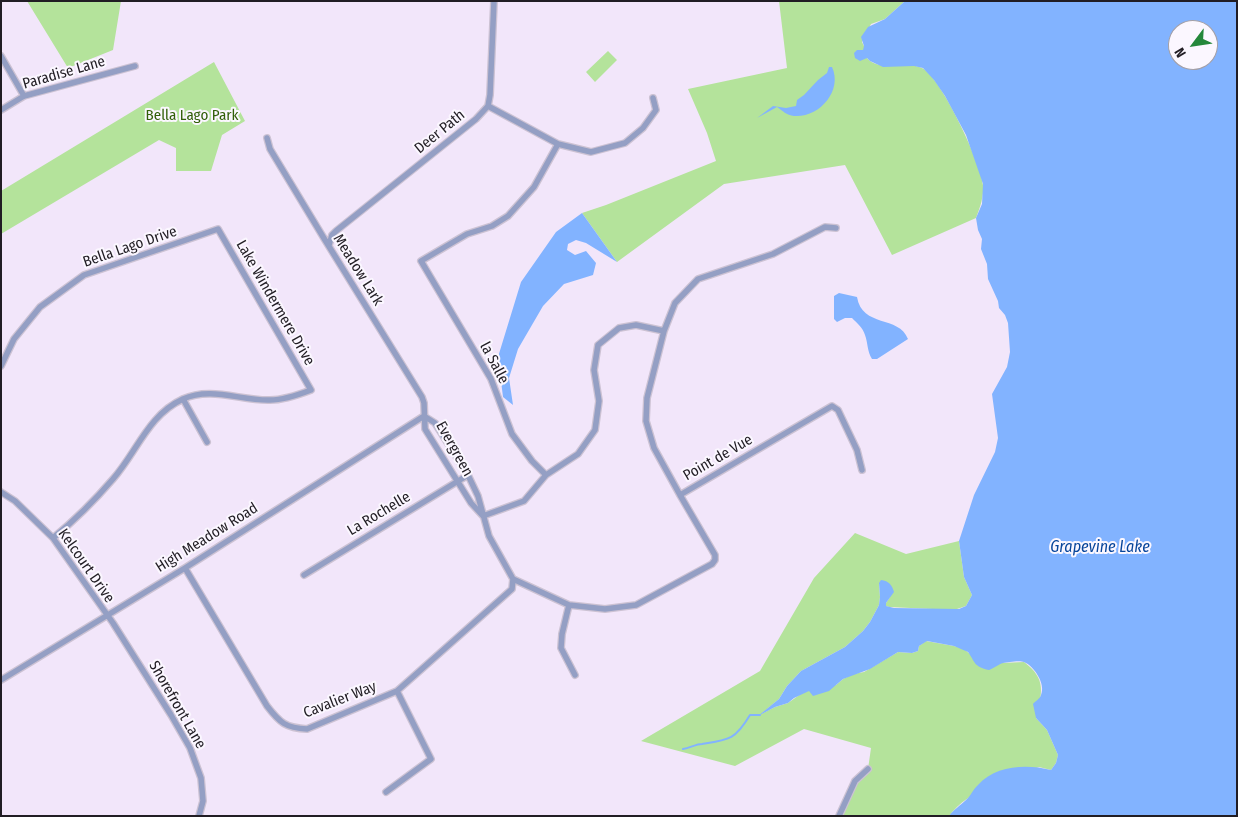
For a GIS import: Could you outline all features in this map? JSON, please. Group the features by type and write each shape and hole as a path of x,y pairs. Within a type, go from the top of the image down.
{"street":[{"path":"494,1 488,106 558,144 591,152 625,143 643,128 656,110 653,98"},
{"path":"1,56 24,96"},
{"name":"Paradise Lane","path":"1,110 24,96 135,66"},
{"name":"Deer Path","path":"329,245 332,235 336,231 476,119 488,106"},
{"name":"Meadow Lark","path":"267,138 270,148 422,397 424,416"},
{"name":"la Salle","path":"546,475 532,461 512,434 491,379 421,261 466,234 492,226 508,216 534,187 558,144"},
{"path":"680,495 654,448 646,421 647,398 664,331 675,303 698,279 774,254 825,226 836,228"},
{"name":"Bella Lago Drive","path":"1,366 14,339 40,307 84,275 218,229"},
{"name":"Lake Windermere Drive","path":"183,399 205,393 270,400 295,397 311,390 218,229"},
{"path":"483,516 524,501 546,475 578,454 595,430 599,401 594,370 598,344 619,328 636,325 664,331"},
{"path":"53,538 70,524 114,478 154,419 183,399 207,442"},
{"name":"Point de Vue","path":"513,579 569,605 598,609 636,604 662,592 712,564 715,560 715,555 680,495 832,406 838,410 857,450 862,470"},
{"name":"Evergreen","path":"424,416 435,423 468,475 478,496 489,536 513,579"},
{"name":"Evergreen","path":"424,416 425,429 457,482 471,503 483,516"},
{"name":"High Meadow Road","path":"1,680 185,568 424,416"},
{"name":"La Rochelle","path":"304,575 468,475"},
{"name":"Kelcourt Drive","path":"1,492 15,501 53,538 106,615"},
{"name":"Cavalier Way","path":"185,568 267,706 279,722 293,728 307,729 397,691 512,589 513,579"},
{"path":"569,605 562,634 561,648 575,675"},
{"name":"Shorefront Lane","path":"106,615 113,623 190,748 202,778 204,789 199,816"},
{"path":"386,792 431,759 397,691"},
{"path":"839,816 855,781 868,769"}],"green space":[{"path":"27,1 121,1 113,50 68,68"},
{"path":"779,1 905,1 885,19 871,24 862,42 865,58 879,65 908,65 922,68 939,87 959,122 981,174 983,194 976,218 892,255 845,165 724,184 617,262 582,213 716,161 707,133 688,89 787,68"},
{"path":"608,51 617,60 595,82 586,72"},
{"name":"Bella Lago Park","path":"214,62 245,121 222,135 211,171 176,171 176,148 159,140 1,234 1,191"},
{"path":"855,533 906,554 959,541 964,577 972,595 966,606 954,610 889,607 886,606 886,603 890,597 879,583 879,605 863,631 845,647 801,671 787,686 779,699 761,714 788,703 805,691 836,685 843,679 853,674 864,672 898,652 912,653 918,651 919,646 926,641 954,646 964,649 971,655 1002,663 1024,662 1036,674 1041,687 1041,694 1036,718 1047,730 1058,755 1056,763 1051,770 1039,767 990,786 967,799 949,816 839,816 855,781 868,769 871,748 804,729 735,766 641,741 760,671 814,578"}],"water":[{"name":"Grapevine Lake","path":"905,1 1237,1 1237,816 949,816 985,778 994,773 1012,768 1032,767 1051,770 1056,763 1058,755 1047,730 1036,718 1033,704 1040,696 1042,686 1032,667 1024,662 1017,661 1003,663 989,670 984,669 976,664 968,652 954,646 927,641 919,646 918,651 912,653 898,652 870,669 843,679 829,691 813,696 809,691 788,703 758,716 779,699 787,686 801,671 845,647 863,631 879,605 879,583 881,580 888,582 894,592 886,606 894,608 959,609 966,606 972,595 964,577 959,541 974,495 995,452 998,438 992,394 1007,367 1010,352 1008,323 1005,315 999,308 998,301 988,279 987,264 981,249 982,239 976,218 982,204 983,184 966,135 945,96 923,68 914,66 883,67 867,58 860,61 855,58 854,53 857,50 863,50 864,46 861,37 868,27 885,19"},
{"path":"829,67 832,67 835,76 834,85 831,94 820,108 812,113 794,116 787,114 777,107 757,118 773,106 786,108 796,106 797,100 827,73"},
{"path":"582,213 617,262 586,243 576,240 568,244 567,250 575,255 586,251 596,263 593,275 564,284 543,306 518,349 509,378 513,405 503,397 498,357 521,282 556,232"},
{"path":"839,293 857,297 860,307 866,313 873,318 897,327 908,339 877,359 872,359 864,332 858,324 852,318 845,318 837,322 834,319 834,296"}],"waterway":[{"path":"683,749 725,740 740,730 750,715 760,715"}]}
